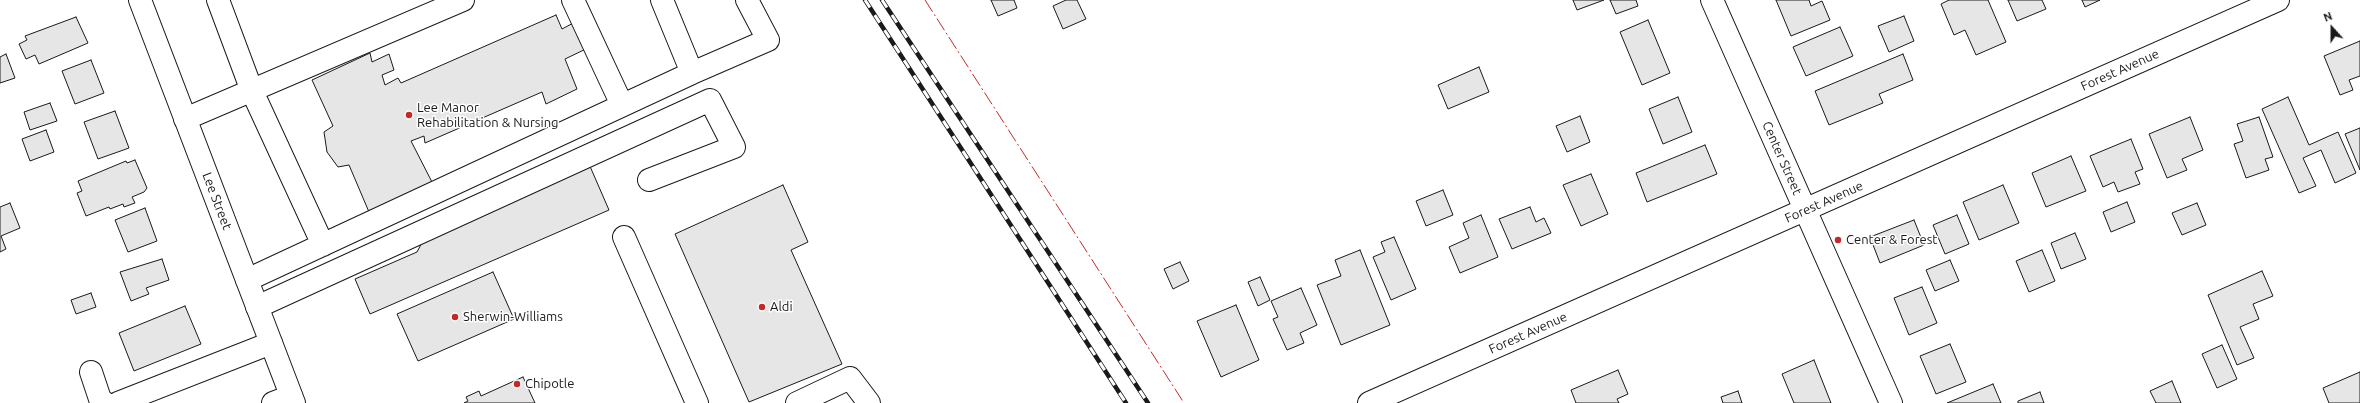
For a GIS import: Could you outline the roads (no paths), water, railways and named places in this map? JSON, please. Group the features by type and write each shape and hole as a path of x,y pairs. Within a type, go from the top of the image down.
{"street":[{"name":"Lee Street","path":"140,0 271,343 286,401"},
{"path":"218,0 252,91 322,245"},
{"path":"185,119 463,0"},
{"path":"573,0 622,105"},
{"path":"662,0 692,73"},
{"path":"247,280 622,105 768,40 747,0"},
{"name":"Center Street","path":"1712,0 1891,403"},
{"name":"Forest Avenue","path":"1369,403 2278,0"},
{"path":"257,307 710,100 734,147 649,180"},
{"path":"624,237 697,403"},
{"path":"118,403 271,343"},
{"path":"91,372 100,400 105,403"},
{"path":"798,403 850,378 869,403"}],"railway":[{"path":"865,0 1126,403"},
{"path":"882,0 1148,403"}],"place":[{"name":"Lee Manor Rehabilitation & Nursing","path":"409,115"},
{"name":"Center & Forest","path":"1838,240"},
{"name":"Aldi","path":"762,307"},
{"name":"Sherwin-Williams","path":"455,317"},
{"name":"Chipotle","path":"517,384"}]}
